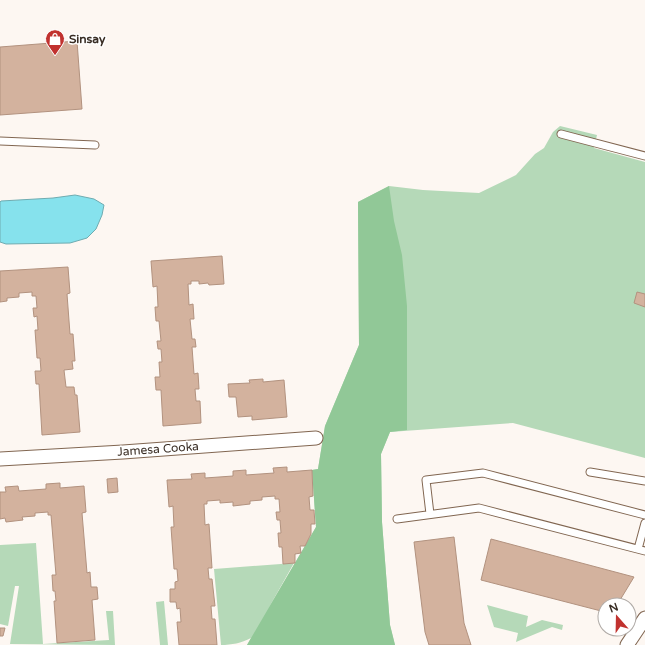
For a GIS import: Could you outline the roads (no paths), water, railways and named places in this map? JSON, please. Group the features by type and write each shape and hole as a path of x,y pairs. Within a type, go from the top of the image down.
{"street":[{"name":"Jamesa Cooka","path":"0,459 316,438"},
{"path":"627,645 645,618"}],"lane":[{"path":"561,134 645,156"},
{"path":"0,141 94,145"},
{"path":"590,472 645,481"},
{"path":"430,514 426,480 482,473 645,515"},
{"path":"397,519 479,508 641,550 645,523"}],"water":[{"path":"75,195 94,199 104,205 102,215 96,229 87,238 70,243 6,244 0,242 1,201 53,198"}],"place":[{"name":"Sinsay","path":"55,56"}]}
